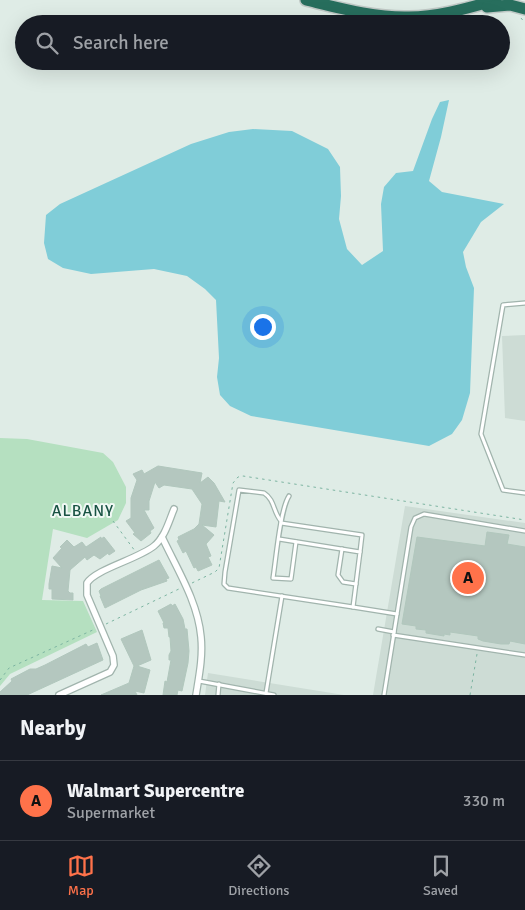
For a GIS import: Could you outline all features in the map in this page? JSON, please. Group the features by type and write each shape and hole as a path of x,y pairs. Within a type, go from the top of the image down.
{"highway":[{"path":"306,0 376,15"},
{"path":"435,15 496,0"},
{"path":"460,10 510,5 525,9"}],"street":[{"path":"59,695 106,674 112,669 114,660 87,595 87,583 94,577 154,546 162,538 174,509"},
{"path":"162,538 196,611 201,631 202,656 196,695"}],"lane":[{"path":"525,303 503,305 481,434 503,490 525,494"},
{"path":"281,522 268,495 239,490 224,584 228,588 397,614"},
{"path":"288,496 281,522 273,578 291,579 296,542"},
{"path":"384,695 411,527 415,518 424,514 525,531"},
{"path":"281,522 362,535 353,607"},
{"path":"279,539 360,552"},
{"path":"342,550 338,574 343,582 356,584"},
{"path":"268,694 282,596"},
{"path":"378,629 525,655"},
{"path":"198,681 274,695"},
{"path":"218,695 219,684"}],"path":[{"path":"0,680 9,668 216,572 219,568 233,483 238,477 243,476 525,520"},
{"path":"113,522 138,555"},
{"path":"470,695 478,647"}],"shaded area":[{"path":"525,335 525,421 505,418 502,336"},
{"path":"405,506 525,523 525,695 373,695"},
{"path":"208,673 344,695 205,695"}],"green space":[{"path":"0,438 27,439 103,453 113,462 126,487 126,503 118,520 87,538 53,529 42,600 83,601 97,632 10,674 0,686"}],"water":[{"path":"449,100 429,181 442,192 504,204 481,222 463,252 466,267 474,288 470,393 462,420 452,434 429,446 251,416 230,406 220,395 217,377 219,358 216,300 205,289 187,276 154,269 91,274 63,268 48,259 44,243 46,215 60,204 191,144 229,132 253,129 292,131 328,149 340,167 341,196 339,219 347,249 362,265 383,251 381,204 384,187 396,173 413,171 440,102"}],"building":[{"path":"158,466 202,473 200,483 208,477 214,483 225,502 219,501 216,527 202,525 214,535 206,544 211,556 208,557 212,565 198,571 196,567 194,568 186,551 183,553 177,541 179,540 178,537 194,529 199,524 202,504 192,489 164,485 159,488 155,482 149,501 149,510 144,510 154,528 141,541 133,534 135,533 126,521 131,518 131,498 137,480 133,474 142,470 144,474"},
{"path":"487,532 509,535 507,544 525,547 525,644 510,641 509,644 501,644 483,641 478,639 478,636 450,632 450,635 444,634 444,636 426,633 426,630 416,629 416,626 402,624 417,537 485,546"},
{"path":"101,537 101,539 104,537 115,551 109,555 108,553 100,559 94,555 87,560 85,557 70,570 68,591 73,593 73,600 52,599 52,589 49,589 49,584 52,566 62,568 53,558 62,548 60,547 67,540 74,547 82,542 86,547"},
{"path":"159,560 169,578 166,579 167,581 141,590 105,608 100,596 99,591 101,589"},
{"path":"171,604 172,606 175,604 183,619 185,629 187,629 188,663 182,691 178,690 177,695 163,695 171,660 169,660 169,655 171,651 168,628 164,628 164,623 158,611"},
{"path":"142,630 151,660 137,666 150,670 144,693 135,691 137,695 101,695 129,683 134,666 121,639"},
{"path":"97,643 103,660 27,695 0,695 0,692 12,681 11,679 30,669 36,669 45,665 86,644 88,647"}],"place":[{"name":"Walmart Supercentre","path":"468,578"}],"district":[{"name":"ALBANY","path":"83,511"}]}
